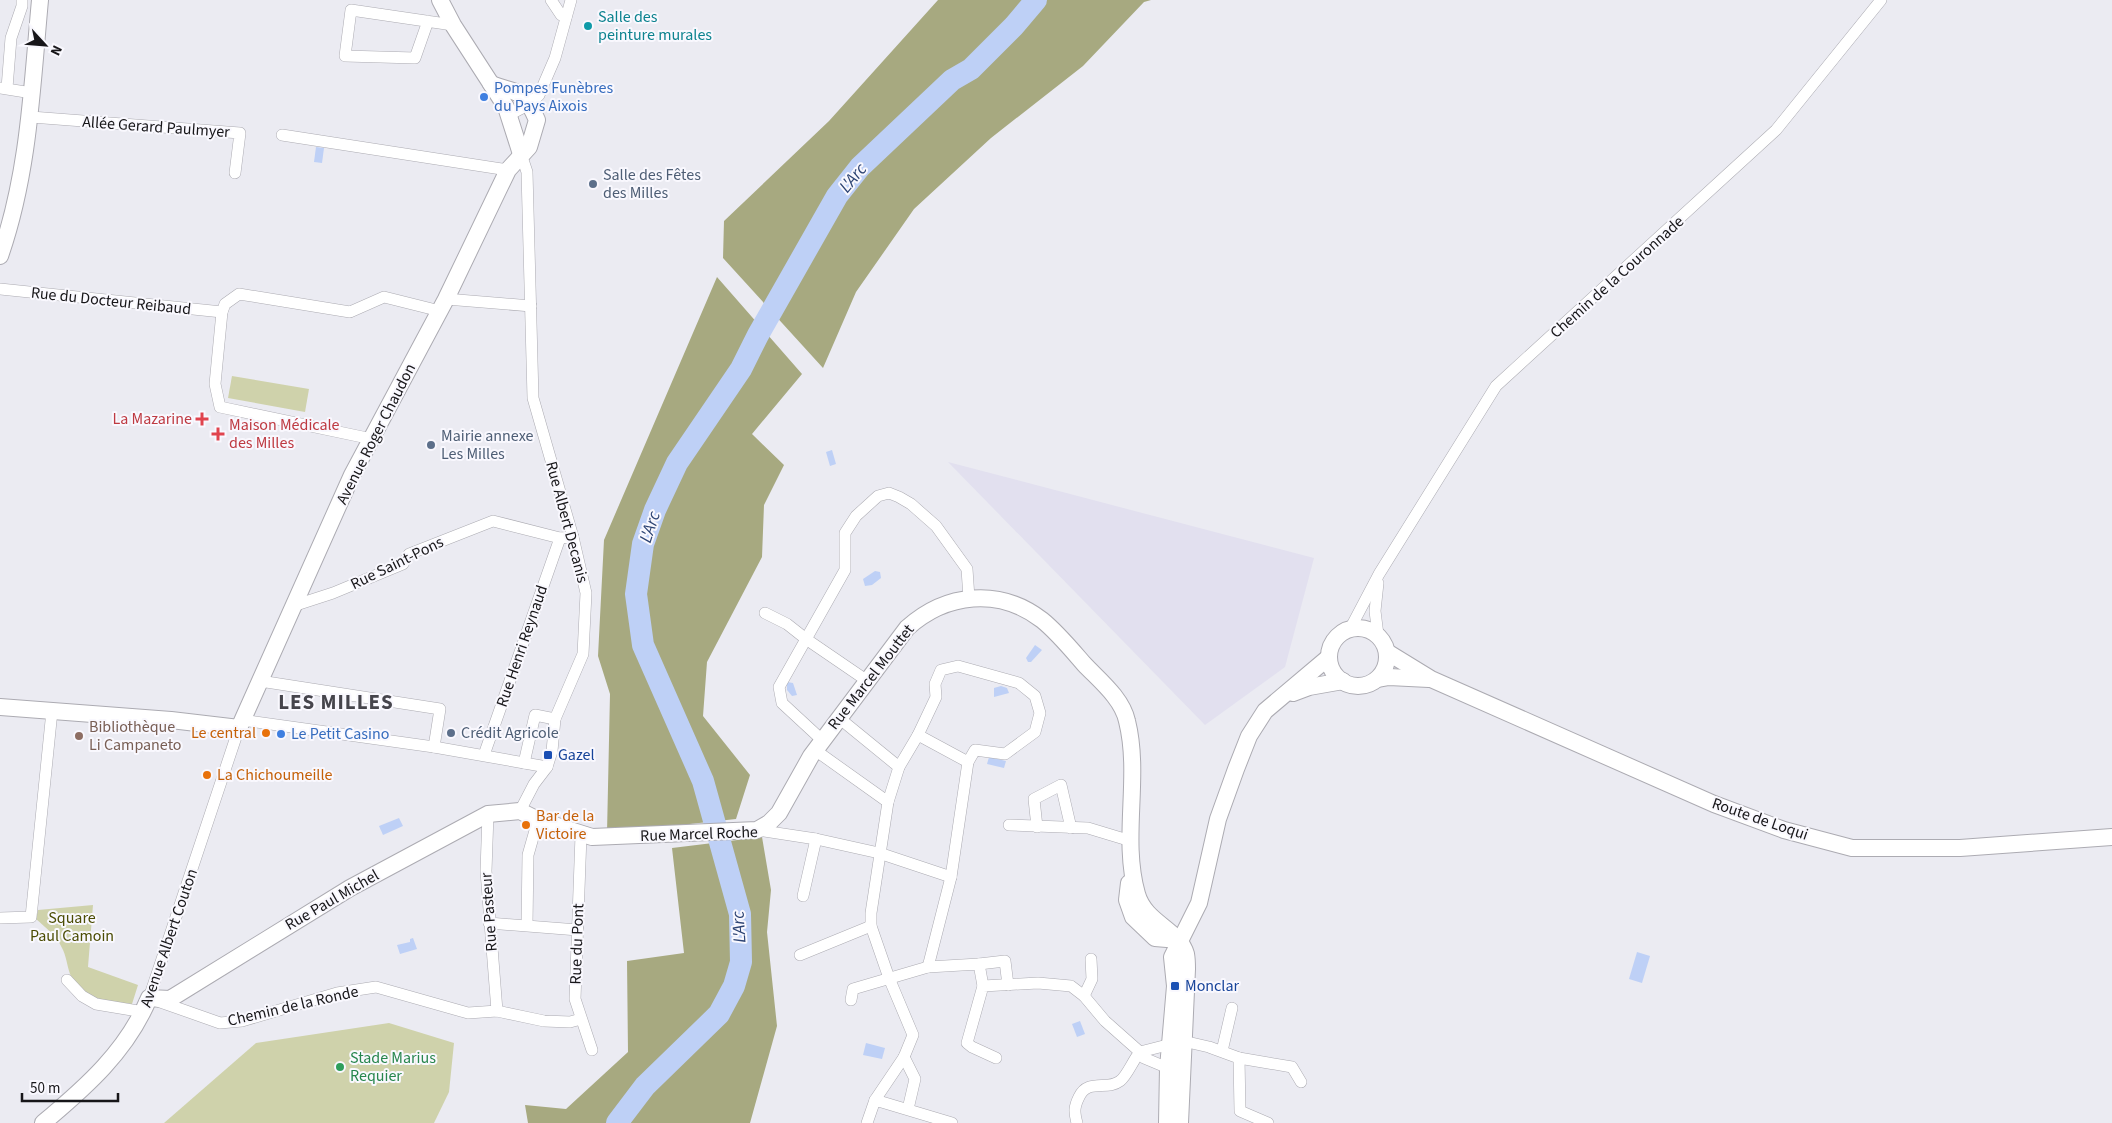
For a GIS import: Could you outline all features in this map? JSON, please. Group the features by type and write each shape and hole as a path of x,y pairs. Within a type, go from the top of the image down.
{"street":[{"path":"22,0 22,6 11,38 3,88 32,93"},
{"path":"0,256 19,189 31,117 40,0"},
{"path":"440,0 453,25 509,115 521,154"},
{"path":"551,0 561,15 566,17"},
{"path":"509,115 526,99 532,90 545,80 555,58 571,0"},
{"name":"Chemin de la Couronnade","path":"1350,628 1379,574 1496,386 1776,130 1881,0"},
{"path":"428,22 415,58 345,56 351,10 453,25"},
{"path":"491,84 526,99"},
{"name":"Avenue Roger Chaudon","path":"240,724 352,475 443,305 508,170 529,147 537,120 526,99"},
{"name":"Allée Gerard Paulmyer","path":"31,117 240,133 235,173"},
{"path":"282,135 508,170"},
{"name":"Rue Albert Decanis","path":"521,154 527,172 533,398 573,538 586,593 583,654 555,719 552,751 548,767"},
{"name":"Rue du Docteur Reibaud","path":"0,289 222,312"},
{"path":"372,439 220,407 215,384 222,312 225,304 239,294 350,312 384,297 443,305 531,306"},
{"path":"888,802 819,745 782,703 779,687 845,570 846,533 856,516 878,496 889,493 899,496 936,526 967,569 969,598"},
{"name":"Rue Saint-Pons","path":"293,606 333,593 403,564 409,554 493,521 560,538 573,538"},
{"name":"Rue Henri Reynaud","path":"484,755 560,538"},
{"name":"Chemin de la Couronnade","path":"1378,635 1375,611 1379,574"},
{"name":"Rue Marcel Mouttet","path":"751,830 770,823 778,813 819,745 866,680 907,628 920,616 933,608 969,598 991,598 1019,606 1042,620 1116,699 1126,718 1132,744 1131,841 1132,871 1137,896 1149,916 1179,940"},
{"path":"765,613 787,624 866,680"},
{"path":"1284,696 1309,687 1342,681 1361,686 1370,684 1384,671 1387,662 1387,652 1384,643 1378,635 1370,630 1350,628 1335,640 1330,648 1329,657 1336,675 1342,681"},
{"name":"Route de Loqui","path":"1387,652 1431,679 1714,804 1784,830 1852,848 1960,848 2112,837"},
{"path":"1167,1123 1168,1068 1176,1043 1187,969 1186,954 1179,940 1199,903 1218,819 1249,736 1265,712 1329,657"},
{"path":"867,1123 876,1100 904,1058 913,1035 889,978 871,926 879,853 888,802 898,766 918,735 936,697 935,684 941,670 958,666 1020,682 1035,696 1040,713 1035,732 1005,754 975,750 968,762 951,877 928,967"},
{"name":"Route de Loqui","path":"1378,678 1431,679"},
{"path":"260,680 440,708 434,747"},
{"path":"0,707 240,724 434,747 548,767"},
{"path":"0,918 31,917 52,711"},
{"path":"524,763 535,715 555,719"},
{"path":"838,718 898,766"},
{"name":"Avenue Albert Couton","path":"43,1123 102,1071 140,1020 240,724"},
{"path":"918,735 968,762"},
{"path":"520,811 534,784 548,767"},
{"path":"1037,827 1034,799 1061,786 1072,828"},
{"name":"Rue Paul Michel","path":"146,1005 170,998 350,888 488,814 520,811"},
{"name":"Rue Marcel Roche","path":"520,811 538,820 592,837 751,830 816,839 879,853 951,877"},
{"name":"Rue Pasteur","path":"488,814 486,871 497,1011"},
{"path":"527,925 528,855 538,820"},
{"path":"1009,826 1088,828 1131,841"},
{"name":"Rue du Pont","path":"581,835 574,998 592,1050"},
{"path":"803,896 816,839"},
{"path":"489,923 578,930"},
{"path":"800,954 871,926"},
{"path":"1084,996 1092,979 1091,958"},
{"path":"851,1000 853,989 928,967 1005,961 1008,985"},
{"path":"979,964 983,986 967,1043 996,1058"},
{"path":"67,980 82,996 96,1004 146,1005"},
{"path":"983,986 1038,983 1070,986 1084,996 1105,1021 1140,1052 1144,1058 1168,1068"},
{"name":"Chemin de la Ronde","path":"146,1005 220,1023 242,1021 337,993 376,987 468,1013 497,1011 544,1021 570,1022 581,1019"},
{"path":"1222,1051 1232,1008"},
{"path":"1176,1043 1180,1123"},
{"path":"1077,1123 1075,1106 1081,1093 1087,1088 1094,1085 1114,1084 1121,1081 1140,1052 1176,1043 1222,1051 1239,1058 1292,1067 1301,1082"},
{"path":"904,1058 915,1079 908,1110"},
{"path":"1239,1058 1240,1111 1268,1123"},
{"path":"876,1100 952,1123"}],"shaded area":[{"path":"948,462 1314,558 1285,667 1205,725"}],"green space":[{"path":"938,0 1151,0 1144,2 1083,66 991,138 914,209 856,292 823,368 723,258 724,221 829,121"},
{"path":"717,277 802,374 752,434 784,465 764,505 762,557 707,662 703,716 750,775 736,819 607,833 610,694 598,656 604,540"},
{"path":"232,376 309,389 305,412 228,398"},
{"path":"762,837 771,890 767,932 777,1026 750,1123 528,1123 525,1105 566,1109 628,1052 627,961 684,953 672,848"},
{"name":"Square Paul Camoin","path":"93,905 88,967 138,985 132,1004 96,998 81,989 70,974 65,954 60,944 51,932 36,919 38,910"},
{"name":"Stade Marius Requier","path":"389,1023 454,1043 449,1092 434,1123 164,1123 256,1043"}],"water":[{"path":"316,147 324,148 322,163 314,162"},
{"path":"832,450 836,464 830,466 826,452"},
{"path":"875,571 880,572 881,578 872,585 865,586 863,579"},
{"path":"1035,645 1042,650 1031,662 1028,662 1026,658"},
{"path":"787,682 793,683 797,695 792,696 787,690"},
{"path":"1001,686 1007,688 1009,693 994,697 994,688"},
{"path":"989,757 1006,761 1004,768 987,764"},
{"path":"399,818 403,826 383,835 379,826"},
{"path":"413,938 417,949 400,954 397,945 410,942 410,939"},
{"path":"1637,952 1650,956 1642,983 1629,979"},
{"path":"1080,1021 1085,1034 1077,1037 1072,1024"},
{"path":"866,1043 885,1048 882,1059 863,1055"}],"waterway":[{"name":"L'Arc","path":"617,1123 645,1086 719,1014 734,986 741,962 740,914 703,781 643,645 636,594 643,544 655,510 677,463 741,369 758,335 837,196 860,167 952,80 971,69 1014,26 1036,0"}],"place":[{"name":"Salle des peinture murales","path":"588,26"},
{"name":"Pompes Funèbres du Pays Aixois","path":"484,97"},
{"name":"Salle des Fêtes des Milles","path":"593,184"},
{"name":"La Mazarine","path":"202,419"},
{"name":"Maison Médicale des Milles","path":"218,434"},
{"name":"Mairie annexe Les Milles","path":"431,445"},
{"name":"Le central","path":"266,733"},
{"name":"Crédit Agricole","path":"451,733"},
{"name":"Le Petit Casino","path":"281,734"},
{"name":"Bibliothèque Li Campaneto","path":"79,736"},
{"name":"Gazel","path":"548,755"},
{"name":"La Chichoumeille","path":"207,775"},
{"name":"Bar de la Victoire","path":"526,825"},
{"name":"Monclar","path":"1175,986"},
{"name":"Stade Marius Requier","path":"340,1067"}],"district":[{"name":"LES MILLES","path":"336,702"}]}
